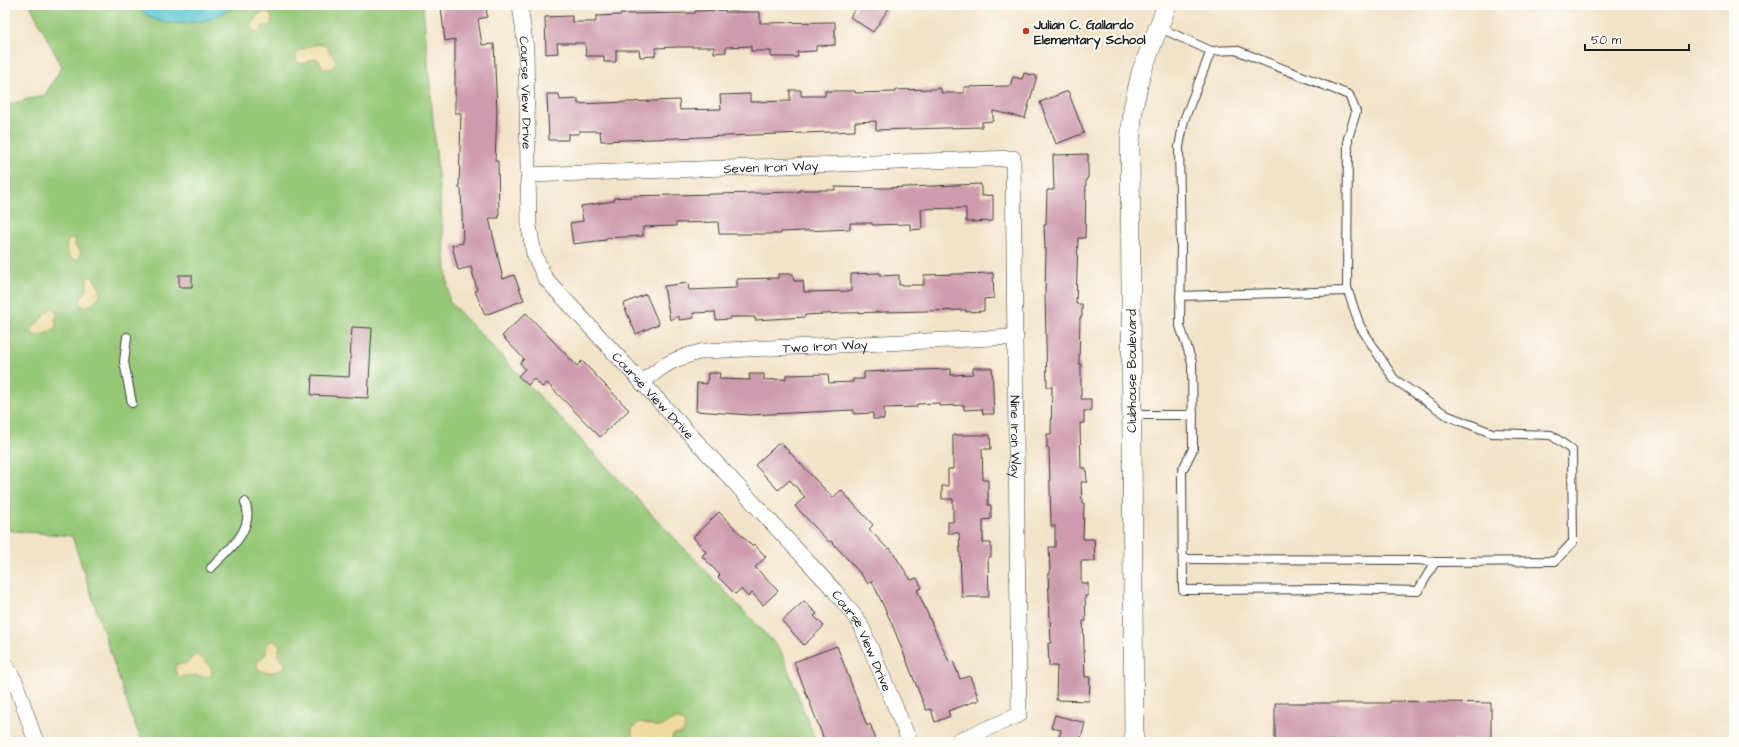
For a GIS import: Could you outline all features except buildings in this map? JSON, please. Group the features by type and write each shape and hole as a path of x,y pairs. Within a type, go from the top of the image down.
{"street":[{"name":"Course View Drive","path":"520,5 526,49 529,227 534,254 546,278 834,590 860,623 910,742"},
{"name":"Clubhouse Boulevard","path":"1134,742 1130,143 1133,108 1141,73 1167,5"},
{"name":"Seven Iron Way","path":"528,175 1013,158"},
{"name":"Nine Iron Way","path":"955,742 1019,716 1013,158"},
{"name":"Two Iron Way","path":"642,383 660,367 679,357 704,351 1016,337"},
{"path":"5,664 15,681 36,742"}],"lane":[{"path":"1158,27 1210,51 1236,50 1349,95 1356,112 1348,138 1348,292 1360,326 1394,379 1448,416 1492,433 1551,435 1572,450 1572,542 1555,561 1435,562 1420,560 1183,559"},
{"path":"1210,51 1184,120 1179,147 1181,246 1180,326 1192,362 1193,415 1193,449 1182,471 1183,590 1339,589 1418,591 1435,562"},
{"path":"1180,296 1348,292"},
{"path":"127,337 124,362 132,403"},
{"path":"1132,415 1193,415"},
{"path":"211,568 234,546 243,531 249,519 245,502"}],"green space":[{"path":"30,5 423,5 449,301 780,649 816,742 143,742 133,721 72,536 5,530 5,105 45,95 62,67"}],"sand":[{"path":"267,12 271,15 272,22 269,26 263,26 260,32 253,32 251,25 258,14"},
{"path":"318,44 327,46 330,53 335,58 336,63 331,69 323,69 318,59 302,64 296,61 296,55 299,51"},
{"path":"70,238 76,239 75,246 81,252 78,260 72,259 67,252 66,246"},
{"path":"92,276 100,289 100,295 89,306 83,307 80,300 87,289 87,278"},
{"path":"51,308 58,314 55,318 55,329 39,336 33,335 31,330"},
{"path":"273,640 280,645 278,656 285,663 285,667 275,672 260,670 257,668 257,662 266,654 267,644"},
{"path":"198,655 212,669 211,676 204,677 195,675 178,677 175,670 176,664 186,664 194,656"},
{"path":"676,719 684,722 685,728 682,733 673,735 671,742 658,742 650,738 639,742 632,738 632,728 640,722 659,727"}],"water":[{"path":"138,5 237,5 223,13 197,22 173,23 156,20 149,17"}],"place":[{"name":"Julian C. Gallardo Elementary School","path":"1026,31"}]}
